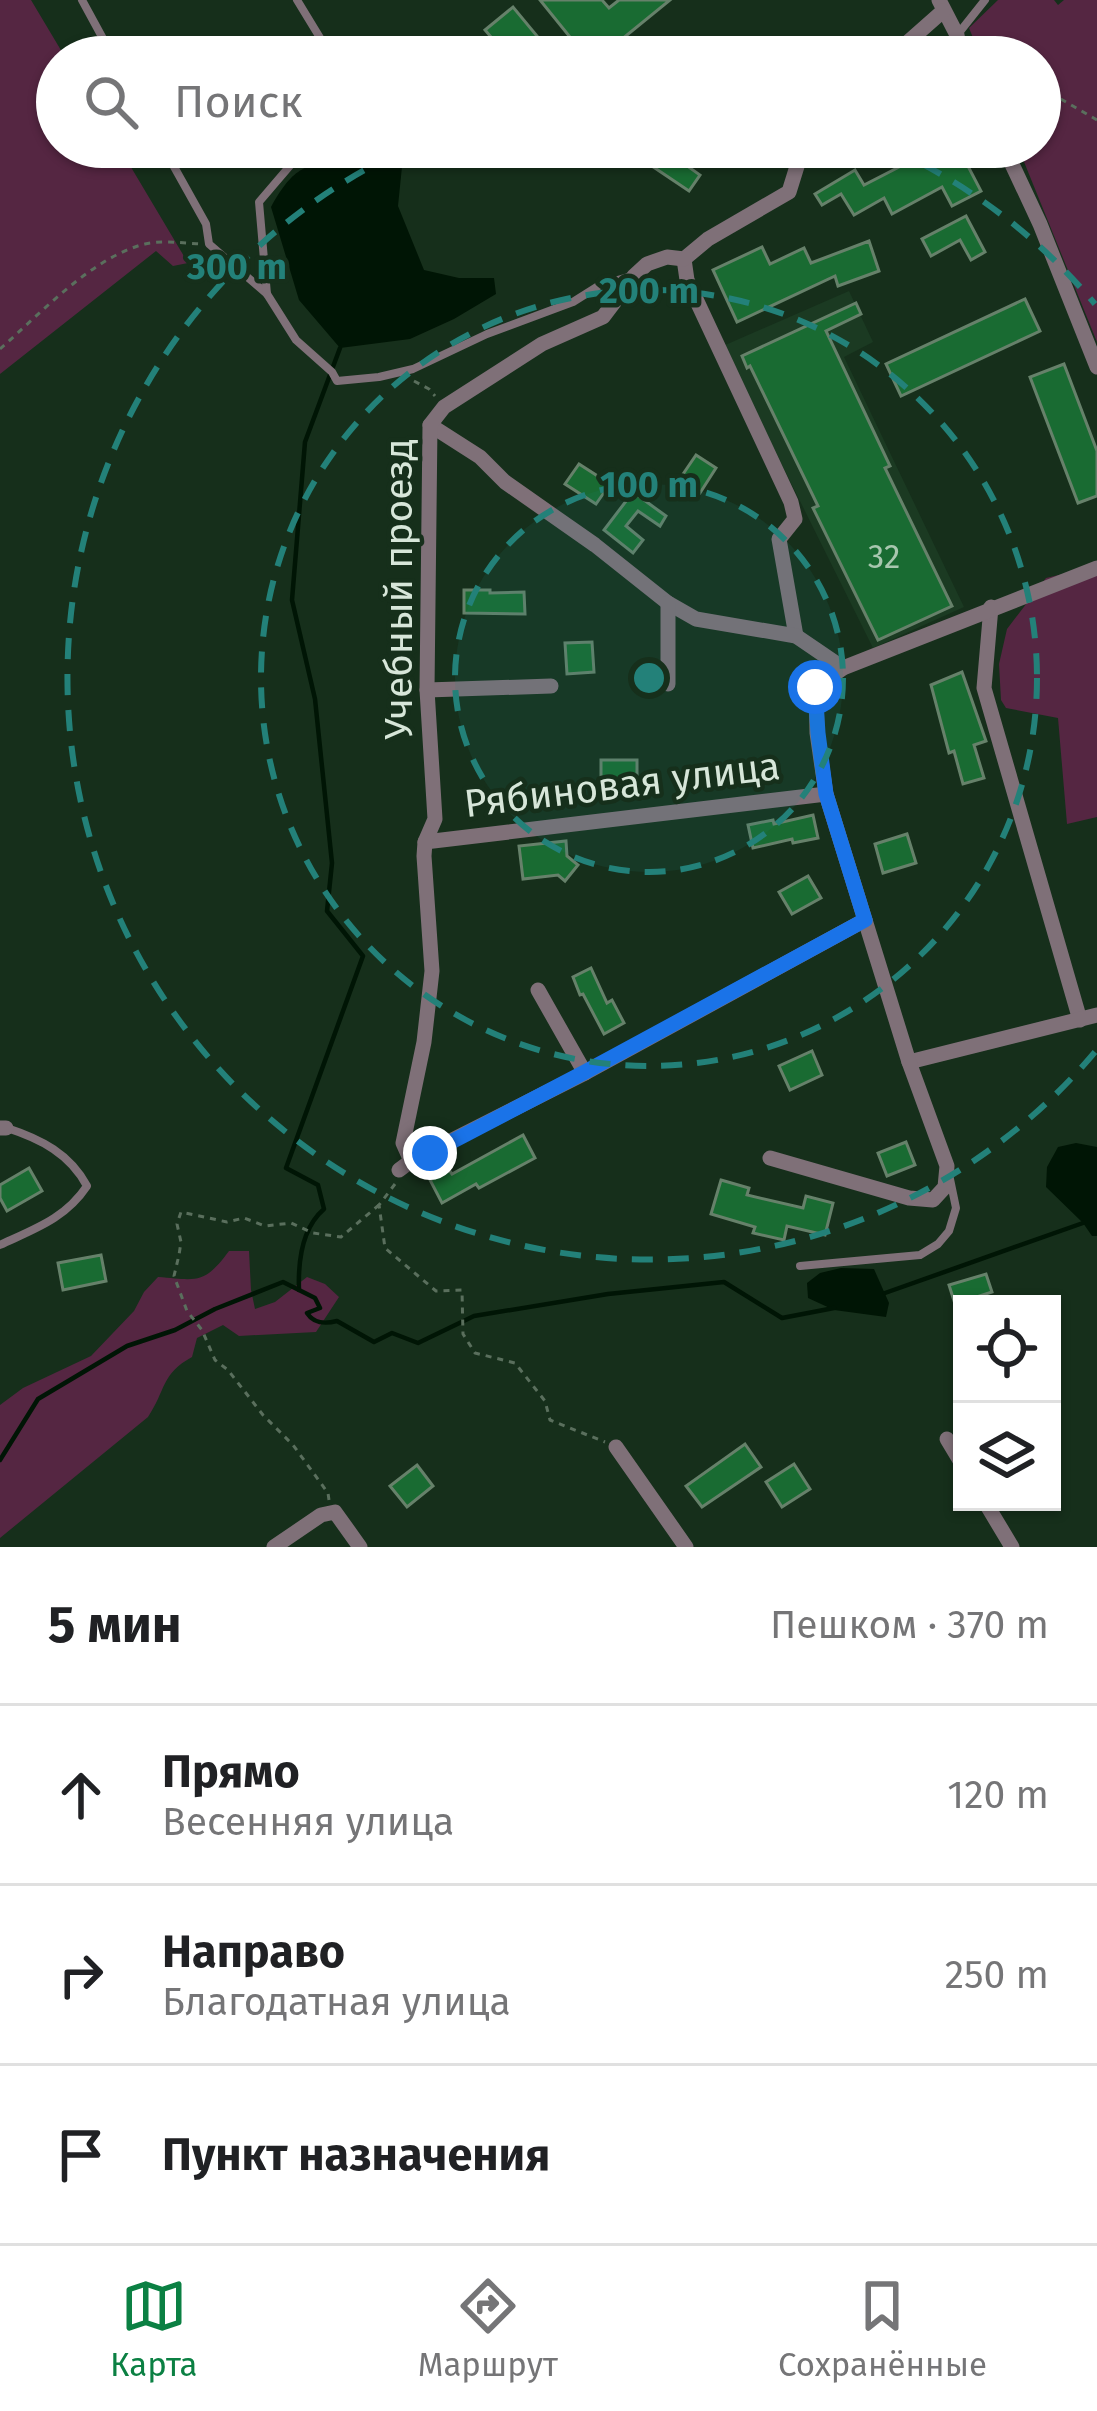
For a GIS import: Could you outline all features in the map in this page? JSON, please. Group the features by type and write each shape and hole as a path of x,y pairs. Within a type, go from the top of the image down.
{"street":[{"path":"912,36 941,6 957,35"},
{"path":"684,259 708,238 789,192 796,168"},
{"path":"1014,168 1097,367"},
{"path":"634,276 667,256 684,259"},
{"path":"684,259 687,280 790,502 795,519 779,539 796,636"},
{"name":"Учебный проезд","path":"405,1166 403,1143 424,1042 432,971 425,842 436,819 427,690 430,425 443,407 542,344 603,317 634,276"},
{"path":"430,425 480,457 505,482 696,620 796,636 843,668"},
{"path":"770,1159 909,1198 933,1200 945,1186 947,1166 909,1062 826,794 815,687 843,668 1097,568"},
{"path":"668,602 668,684"},
{"path":"909,1062 1089,1018 984,688 991,608"},
{"path":"427,690 551,686"},
{"name":"Рябиновая улица","path":"425,842 826,794"},
{"path":"405,1166 865,920"},
{"path":"538,990 585,1072"},
{"path":"946,1439 953,1450"},
{"path":"616,1447 686,1547"},
{"path":"990,1511 1012,1547"},
{"path":"274,1547 321,1515 335,1512 360,1547"}],"lane":[{"path":"82,0 102,36"},
{"path":"297,0 319,36"},
{"path":"957,35 985,0"},
{"path":"175,168 206,224 209,244 267,294 296,340 337,382 413,369 572,302 600,285 634,276"},
{"path":"267,294 259,202 288,168"},
{"path":"0,1245 55,1219 87,1186 64,1156 36,1138 3,1128"},
{"path":"800,1266 920,1255 938,1244 949,1231 956,1208 947,1166"}],"path":[{"path":"1061,99 1097,120"},
{"path":"0,349 74,284 139,245 209,244"},
{"path":"404,379 429,389 443,407"},
{"path":"335,1512 328,1492 293,1444 215,1360 187,1311 174,1276 181,1242 177,1225 181,1212 227,1222 244,1218 265,1226 291,1223 341,1237 379,1205 405,1166"},
{"path":"379,1205 385,1248 436,1292 462,1291 463,1334 476,1353 515,1363 545,1401 550,1420 616,1447"}],"shaded area":[{"path":"0,0 31,0 52,36 36,36 36,168 131,168 188,263 173,266 156,251 0,374"},
{"path":"998,0 1054,0 1058,5 1064,0 1097,0 1097,342 1027,168 1061,168 1061,36 972,36 969,28"},
{"path":"402,168 398,206 424,270 459,278 494,278 496,294 410,339 340,348 299,300 271,207 302,169"},
{"path":"849,291 873,342 844,357 964,607 873,648 723,346"},
{"path":"1097,566 1097,817 1067,824 1058,718 1006,708 1001,700 999,664 1007,629 1046,578"},
{"path":"1076,1143 1097,1147 1097,1236 1046,1187 1047,1167 1058,1147"},
{"path":"229,1251 249,1251 255,1309 275,1302 307,1277 325,1284 339,1297 316,1332 239,1336 223,1325 197,1338 192,1357 169,1376 148,1417 0,1538 0,1405 23,1388 91,1356 134,1311 158,1277 199,1278"},
{"path":"874,1269 889,1303 886,1317 834,1310 808,1298 807,1283 820,1273"}],"building":[{"path":"540,0 602,0 609,8 619,0 670,0 626,36 569,36"},
{"path":"513,7 537,36 490,36 485,30"},
{"path":"655,168 690,168 700,175 689,191"},
{"path":"897,168 969,168 981,191 952,206 942,187 892,214 884,198 854,215 841,194 822,205 815,194 855,170 864,185"},
{"path":"966,216 985,252 971,260 960,240 931,256 922,239"},
{"path":"869,241 879,271 838,286 835,276 737,322 713,270 762,247 770,264 804,248 811,263"},
{"path":"1025,299 1040,331 901,396 886,364"},
{"path":"856,303 861,314 826,331 952,606 878,640 813,508 818,506 742,356"},
{"path":"1064,364 1097,451 1097,496 1078,503 1030,377"},
{"path":"696,455 716,468 700,493 679,480"},
{"path":"579,464 610,484 596,504 565,484"},
{"path":"633,492 666,516 660,526 638,511 626,526 643,540 633,553 604,530"},
{"path":"464,590 524,592 525,614 464,613"},
{"path":"592,642 594,672 567,674 565,643"},
{"path":"962,672 986,741 974,745 984,778 963,784 954,751 949,753 931,685"},
{"path":"601,760 637,760 637,786 601,786"},
{"path":"813,815 818,838 753,848 748,825"},
{"path":"907,834 916,863 883,873 875,844"},
{"path":"566,841 567,856 578,865 565,881 558,875 523,879 519,846"},
{"path":"808,876 821,898 792,914 779,892"},
{"path":"591,968 607,1003 612,1000 624,1023 604,1034 573,977"},
{"path":"812,1051 822,1075 790,1090 779,1066"},
{"path":"523,1135 535,1158 442,1203 430,1180 449,1170 452,1174"},
{"path":"906,1142 915,1165 887,1176 878,1153"},
{"path":"29,1168 42,1191 7,1211 0,1185"},
{"path":"721,1180 749,1188 747,1195 803,1208 806,1196 833,1203 825,1235 787,1226 784,1240 753,1233 755,1227 711,1214"},
{"path":"101,1255 106,1281 63,1290 58,1263"},
{"path":"986,1274 992,1292 953,1298 949,1285"},
{"path":"745,1444 761,1467 702,1507 686,1486"},
{"path":"794,1464 810,1489 782,1507 766,1482"},
{"path":"417,1465 433,1486 407,1507 390,1486"}],"waterway":[{"path":"299,1290 303,1246 324,1209 318,1185 286,1168 363,956 327,911 332,863 315,699 292,600 305,442 340,348"},
{"path":"885,1293 1083,1223"},
{"path":"0,1460 38,1399 127,1346 283,1282 315,1298 320,1308 307,1313 313,1319 337,1321 374,1342 392,1333 418,1343 474,1316 608,1294 724,1282 782,1318 834,1308"}],"route":[{"path":"430,1153 865,920 826,794 815,687"}]}
